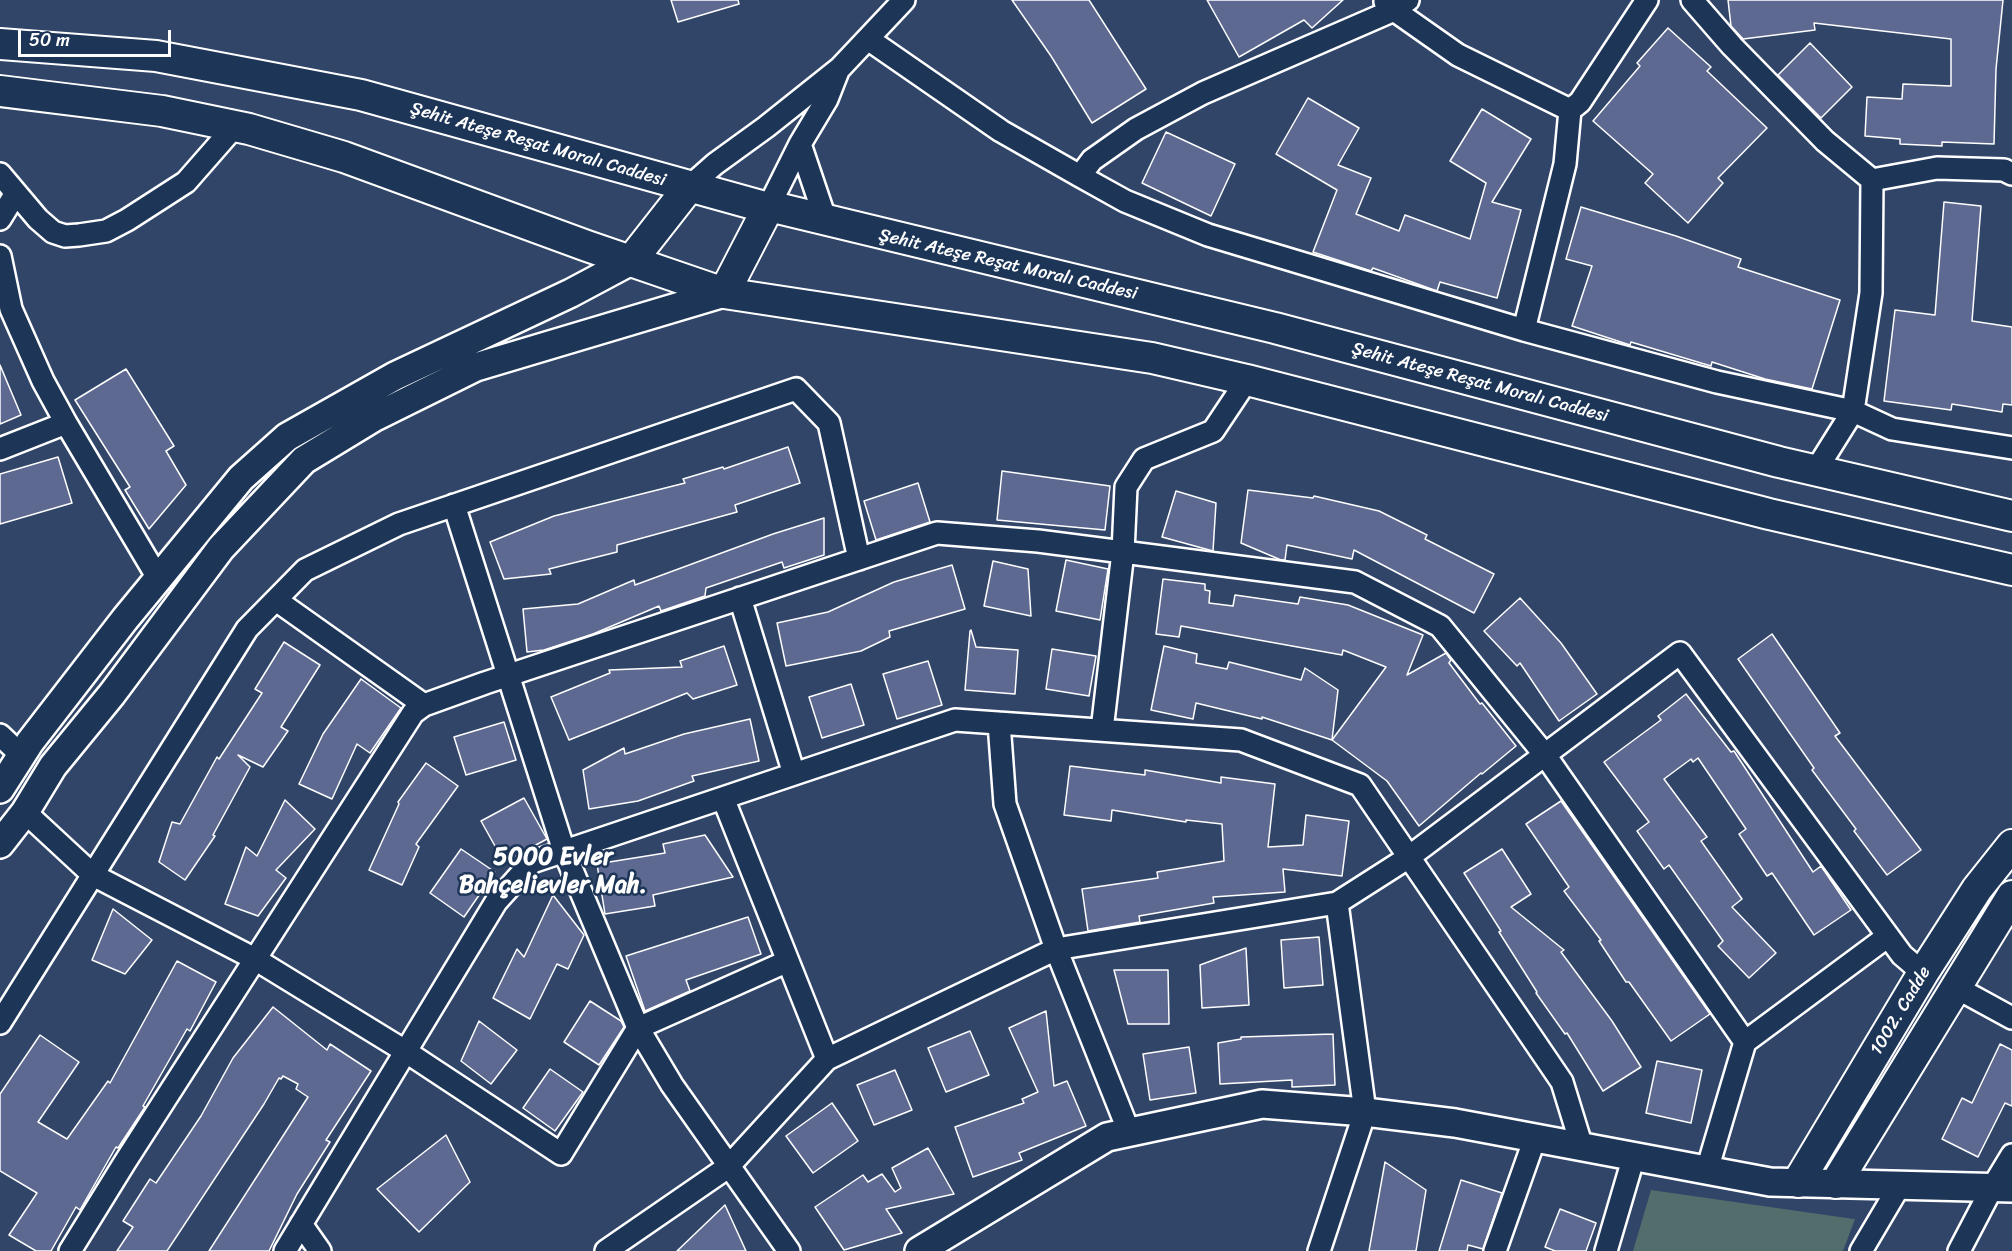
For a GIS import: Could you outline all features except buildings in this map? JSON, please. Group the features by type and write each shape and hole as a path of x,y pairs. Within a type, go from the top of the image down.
{"main road":[{"name":"Şehit Ateşe Reşat Moralı Caddesi","path":"0,44 156,56 361,95 768,208 1275,328 1816,470 2012,516"},
{"path":"0,91 162,111 235,126 344,157 724,293 1152,357 1769,514 2012,570"},
{"path":"631,261 689,187"},
{"path":"724,293 768,208"},
{"name":"1002. Cadde","path":"1798,1182 1923,973 1977,889 2012,845"},
{"name":"1002. Cadde","path":"1836,1184 2012,896"},
{"path":"1923,973 1957,988"}],"street":[{"path":"689,187 715,164 840,68 904,0"},
{"path":"1524,330 1565,165 1570,110 1580,102 1647,0"},
{"path":"1692,0 1732,46 1825,141 1872,180"},
{"path":"1080,176 1092,160 1136,129 1203,93 1395,3 1458,55 1570,110"},
{"path":"868,39 1001,131 1125,201 1208,235 1524,330 1718,382 1853,411 1892,429 2012,448"},
{"path":"768,208 800,144 827,99 840,68"},
{"path":"0,174 38,219 53,232 65,236 106,231 186,182 235,126"},
{"path":"800,144 826,221"},
{"path":"1872,180 1937,168 2004,170 2012,174"},
{"path":"1816,470 1853,411 1871,293 1872,180"},
{"path":"0,219 16,193"},
{"path":"0,256 11,309 43,381 159,578"},
{"path":"631,261 571,293 395,376 287,437 241,478 124,620 21,755 0,789 93,875 255,959 405,1051 561,1154 638,1028 788,961"},
{"path":"0,843 25,812 48,774 112,694 221,549 304,460 373,418 476,367 724,293"},
{"path":"1102,730 1123,552 1126,487 1144,459 1213,431 1247,380"},
{"path":"0,1023 247,629 305,570 399,524 796,389 829,423 859,559"},
{"path":"0,449 66,423"},
{"path":"454,505 564,851 638,1028 672,1085 789,1251"},
{"path":"70,1251 413,713 424,705 508,675 938,532 1038,541 1355,582 1440,626 1545,755 1744,1042"},
{"path":"740,598 794,774"},
{"path":"276,600 424,705"},
{"path":"606,1251 728,1167 827,1059 1056,949 1337,903 1409,857 1680,652 1902,955 1923,973"},
{"path":"285,1251 496,902 532,862 956,720 1241,740 1360,785 1562,1082 1582,1147"},
{"path":"999,723 1005,804 1056,949 1129,1132"},
{"path":"0,735 21,755 48,774"},
{"path":"723,798 827,1059"},
{"path":"1319,1251 1365,1112 1337,903"},
{"path":"1707,1170 1744,1042 1888,936"},
{"path":"1957,988 2012,1018"},
{"path":"919,1251 1107,1137 1262,1104 1365,1112 1455,1123 1770,1182 2002,1188"},
{"path":"1495,1251 1535,1138"},
{"path":"1959,1251 2002,1188 2012,1155"},
{"path":"1606,1251 1634,1156"},
{"path":"1861,1251 1900,1185"},
{"path":"301,1224 320,1251"}],"green space":[{"path":"1651,1190 1855,1219 1843,1251 1633,1251"}],"district":[{"name":"5000 Evler Bahçelievler Mah.","path":"553,872"}]}
